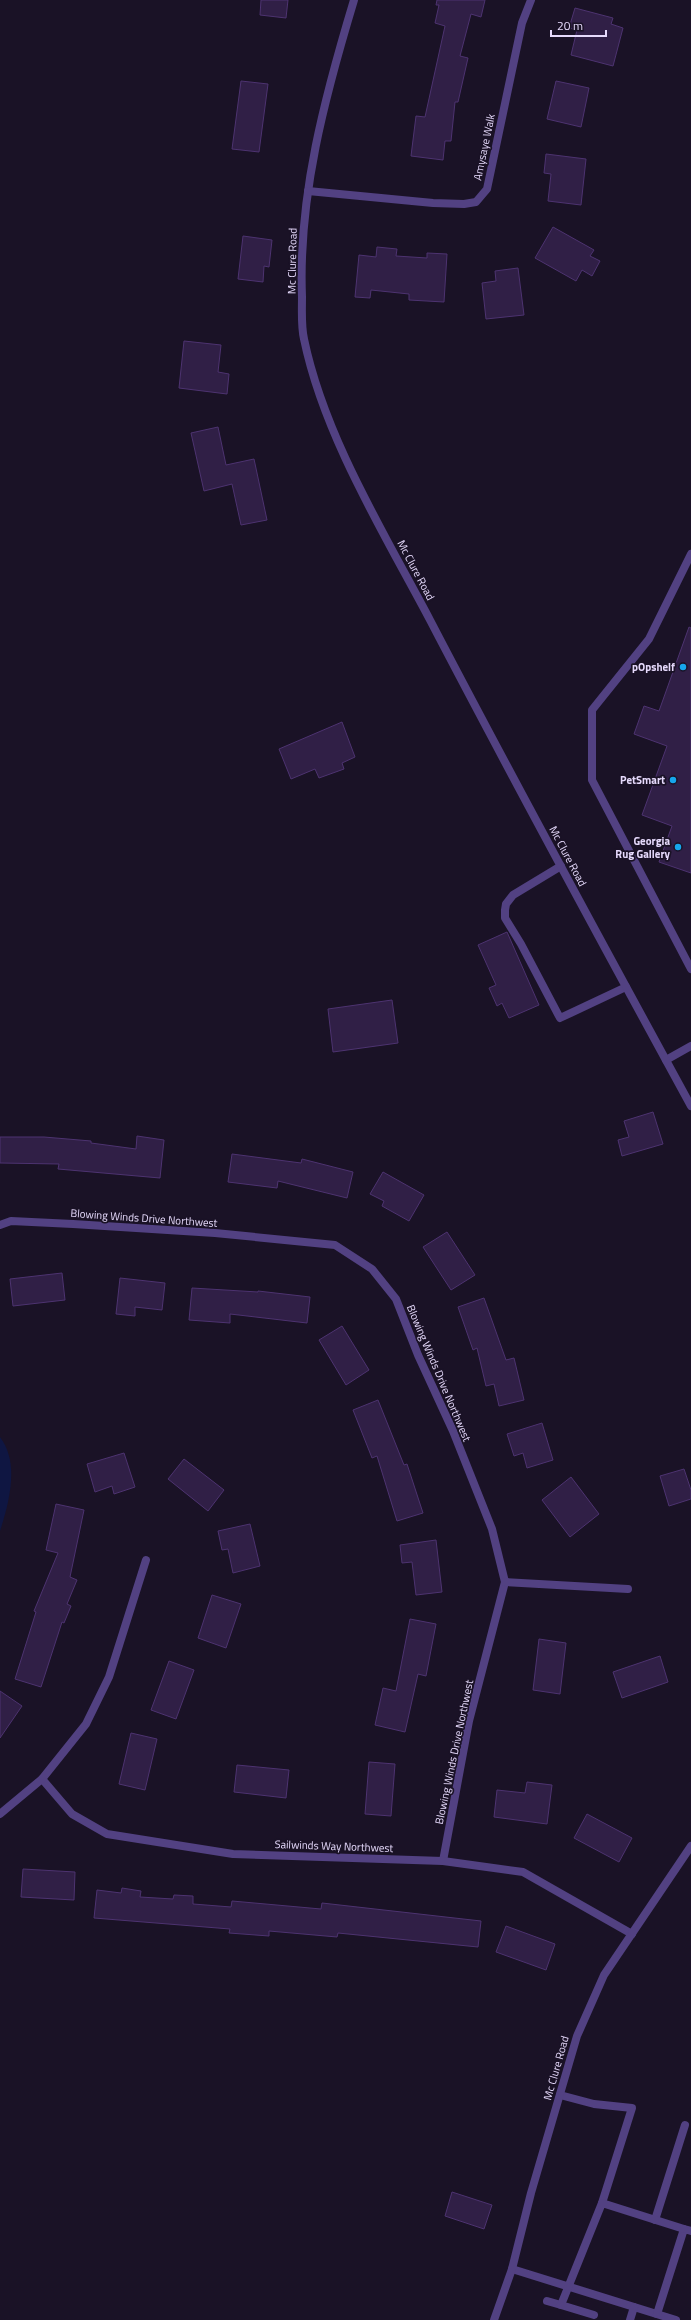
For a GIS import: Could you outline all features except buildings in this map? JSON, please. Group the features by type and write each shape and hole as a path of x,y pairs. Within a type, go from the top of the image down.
{"street":[{"name":"Mc Clure Road","path":"354,0 332,72 304,213 302,267 303,337 322,403 359,485 561,866 691,1106"},
{"name":"Amysaye Walk","path":"308,191 433,203 464,204 476,202 487,189 522,23 531,0"},
{"path":"691,554 649,639 592,710 592,780 691,968"},
{"path":"561,866 532,882 513,895 506,904 505,918 510,928 521,944 560,1018 626,987"},
{"path":"666,1060 691,1046"},
{"name":"Blowing Winds Drive Northwest","path":"0,1225 11,1221 73,1224 215,1233 335,1245 372,1269 396,1299 418,1355 453,1432 492,1529 505,1582 469,1721 443,1861"},
{"path":"0,1814 42,1779 86,1724 109,1677 146,1560"},
{"path":"505,1582 628,1589"},
{"name":"Sailwinds Way Northwest","path":"42,1779 72,1814 107,1834 233,1854 443,1861 523,1872 632,1934"},
{"name":"Mc Clure Road","path":"494,2320 512,2269 531,2193 577,2036 601,1982 691,1846"},
{"path":"560,2095 594,2104 632,2108 602,2203 567,2286 561,2305"},
{"path":"655,2220 685,2125"},
{"path":"602,2203 688,2230 656,2314"},
{"path":"512,2269 676,2320"},
{"path":"547,2301 594,2315"},
{"path":"630,2320 634,2307"}],"shaded area":[{"path":"0,1437 6,1447 10,1459 11,1483 7,1508 0,1531"}],"place":[{"name":"pOpshelf","path":"683,667"},
{"name":"PetSmart","path":"673,780"},
{"name":"Georgia Rug Gallery","path":"678,847"}]}
